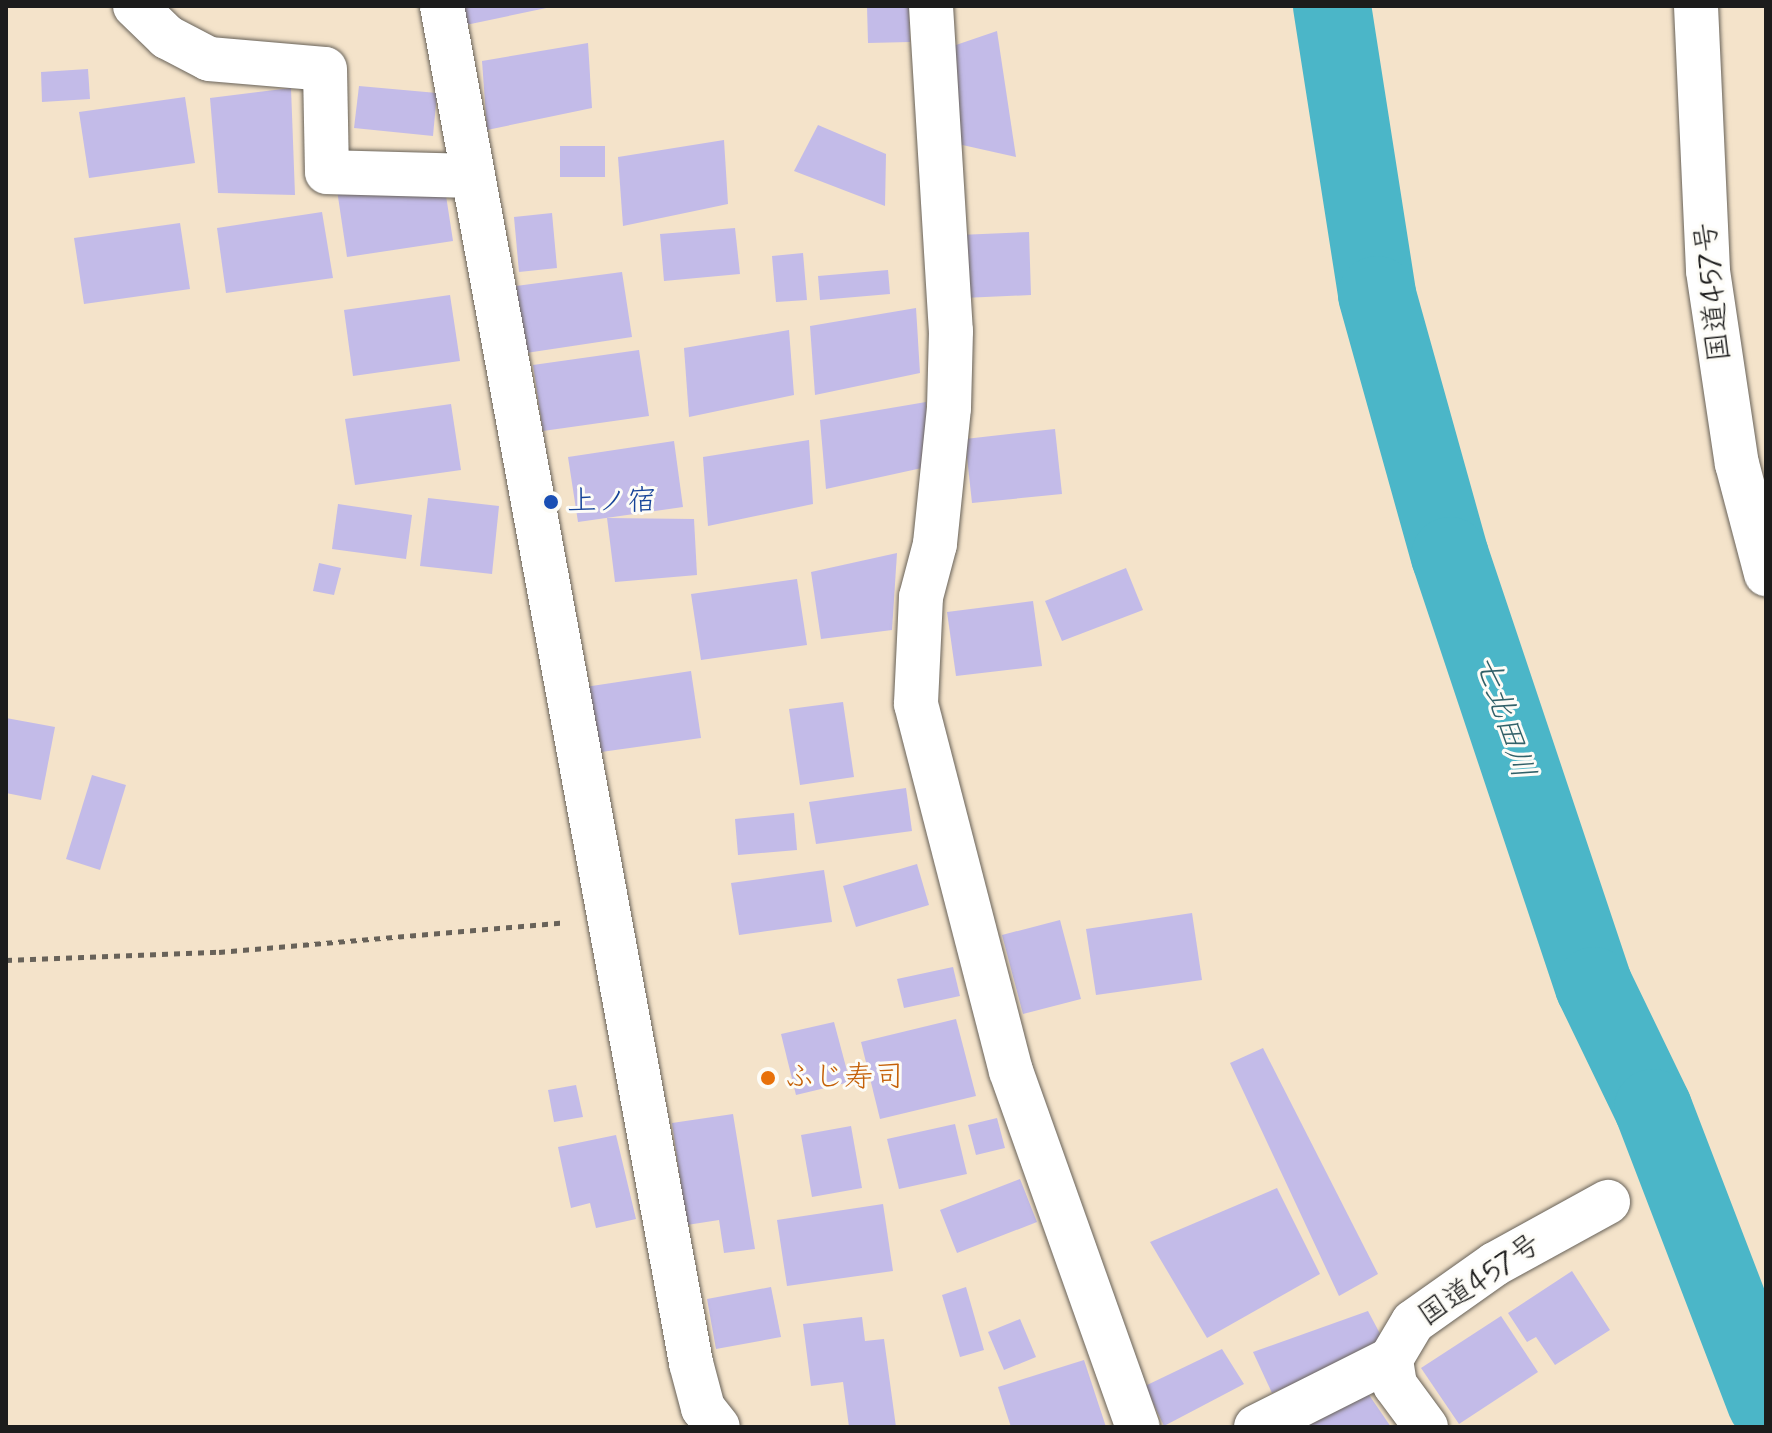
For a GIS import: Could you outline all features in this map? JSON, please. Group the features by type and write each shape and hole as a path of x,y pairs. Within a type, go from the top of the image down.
{"main road":[{"path":"135,6 167,37 209,59 325,69 327,172 470,176"},
{"path":"442,6 470,176 611,918 691,1363 703,1408 718,1427"},
{"path":"931,6 950,346 935,544 921,597 916,704 1011,1071 1138,1427"},
{"name":"国道457号","path":"1696,6 1708,271 1737,464 1766,574"},
{"name":"国道457号","path":"1391,1359 1413,1322 1453,1291 1608,1202"},
{"path":"1256,1427 1391,1359 1395,1385 1426,1427"}],"path":[{"path":"6,960 219,952 611,918"}],"building":[{"path":"441,6 550,6 551,7 442,30"},
{"path":"867,6 909,6 910,42 868,43"},
{"path":"997,31 1016,157 958,144 953,46"},
{"path":"588,43 592,108 487,130 482,61"},
{"path":"88,69 90,99 42,102 41,72"},
{"path":"359,86 437,93 433,136 354,128"},
{"path":"291,88 295,195 218,193 210,98"},
{"path":"185,97 195,163 89,178 79,112"},
{"path":"818,125 886,154 885,206 794,171"},
{"path":"724,140 728,204 623,226 618,157"},
{"path":"560,146 605,146 605,177 560,177"},
{"path":"443,176 453,241 347,257 337,190"},
{"path":"322,212 333,278 226,293 217,228"},
{"path":"552,213 557,268 519,272 514,217"},
{"path":"180,223 190,289 84,304 74,238"},
{"path":"735,228 740,274 664,281 660,234"},
{"path":"1029,232 1031,295 963,298 959,235"},
{"path":"803,253 807,300 776,302 772,256"},
{"path":"888,270 890,294 820,300 818,276"},
{"path":"622,272 632,337 526,353 516,286"},
{"path":"450,295 460,361 353,376 344,310"},
{"path":"916,308 920,373 815,395 810,326"},
{"path":"789,330 794,395 689,417 684,348"},
{"path":"639,350 649,416 543,431 533,365"},
{"path":"926,402 931,466 826,489 820,420"},
{"path":"451,404 461,470 355,485 345,419"},
{"path":"1055,429 1062,494 972,503 965,439"},
{"path":"809,440 813,504 708,526 703,457"},
{"path":"674,441 683,507 578,522 568,457"},
{"path":"428,498 499,506 492,574 420,566"},
{"path":"338,504 412,515 406,559 332,549"},
{"path":"607,518 694,519 697,575 615,582"},
{"path":"897,553 892,630 821,639 811,572"},
{"path":"319,563 341,568 334,595 313,591"},
{"path":"1126,568 1143,610 1062,641 1045,601"},
{"path":"797,579 807,645 701,660 691,594"},
{"path":"1033,601 1042,666 956,676 947,612"},
{"path":"691,671 701,738 594,753 585,687"},
{"path":"843,702 854,777 800,785 789,709"},
{"path":"6,718 55,727 41,800 6,793"},
{"path":"92,775 126,785 100,870 66,859"},
{"path":"906,788 912,831 816,844 809,802"},
{"path":"794,813 797,850 738,855 735,819"},
{"path":"917,864 929,905 856,927 843,886"},
{"path":"824,870 832,922 739,935 731,883"},
{"path":"1192,913 1202,980 1096,995 1086,929"},
{"path":"1060,920 1081,999 1023,1014 1002,935"},
{"path":"953,967 960,996 904,1008 897,979"},
{"path":"956,1019 976,1096 880,1119 861,1042"},
{"path":"834,1022 850,1082 796,1095 781,1034"},
{"path":"1263,1048 1378,1274 1339,1296 1230,1063"},
{"path":"576,1085 583,1117 554,1122 548,1090"},
{"path":"733,1114 755,1249 724,1253 719,1220 687,1225 672,1123"},
{"path":"997,1118 1005,1148 976,1155 968,1125"},
{"path":"955,1124 967,1174 899,1189 887,1139"},
{"path":"851,1126 862,1188 812,1197 801,1135"},
{"path":"616,1135 636,1219 596,1228 590,1203 571,1208 558,1147"},
{"path":"1020,1179 1037,1222 957,1253 940,1210"},
{"path":"1277,1188 1320,1274 1207,1338 1150,1242"},
{"path":"883,1204 893,1271 787,1286 777,1220"},
{"path":"1572,1271 1610,1330 1555,1365 1536,1337 1527,1342 1508,1313"},
{"path":"771,1287 781,1337 716,1349 707,1299"},
{"path":"966,1287 984,1350 960,1357 942,1295"},
{"path":"1368,1311 1386,1345 1272,1393 1253,1352"},
{"path":"1501,1316 1538,1372 1459,1424 1421,1368"},
{"path":"862,1317 865,1341 884,1339 896,1427 849,1427 843,1382 811,1386 803,1324"},
{"path":"1020,1319 1036,1357 1004,1370 988,1332"},
{"path":"1222,1349 1244,1384 1164,1426 1145,1386"},
{"path":"1084,1360 1106,1427 1011,1427 998,1387"},
{"path":"1365,1389 1391,1427 1301,1427"}],"waterway":[{"name":"七北田川","path":"1332,6 1377,295 1450,556 1594,986 1653,1108 1766,1402"}],"place":[{"name":"上ノ宿","path":"551,502"},
{"name":"ふじ寿司","path":"768,1078"}]}
